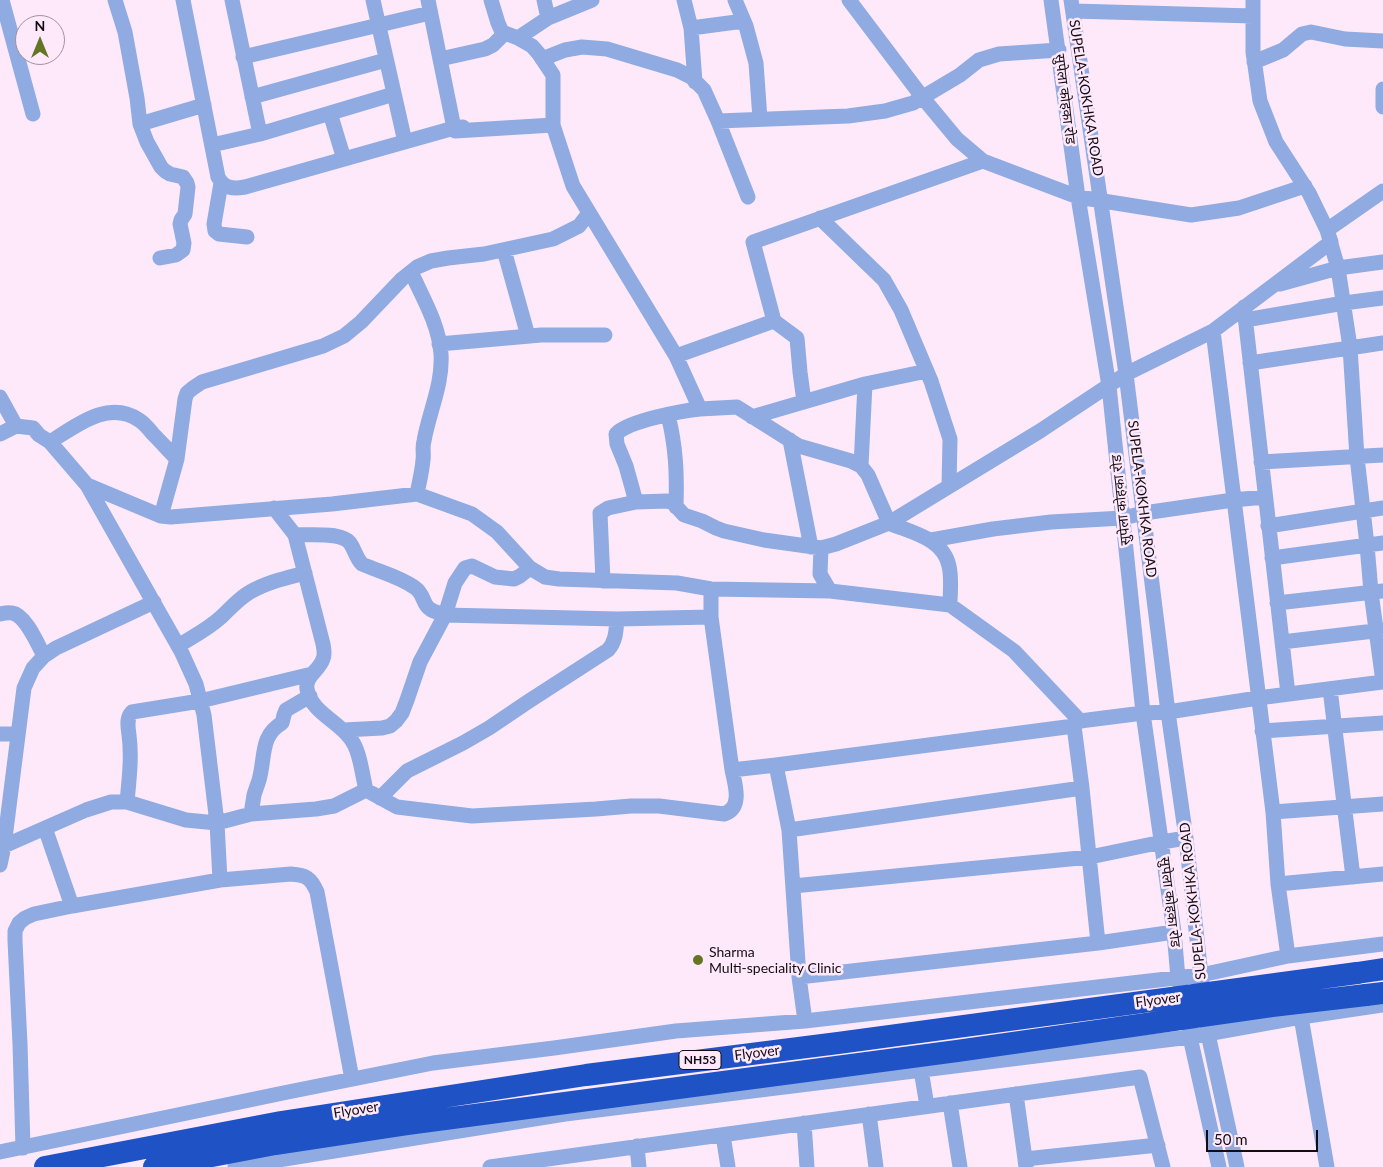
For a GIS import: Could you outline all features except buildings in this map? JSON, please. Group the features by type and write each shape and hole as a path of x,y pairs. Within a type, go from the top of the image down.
{"highway":[{"name":"Flyover","path":"44,1167 281,1122 576,1076 848,1042 1383,969"},
{"name":"Flyover","path":"154,1167 275,1144 416,1123 957,1051 1272,1006 1383,993"}],"street":[{"path":"2,0 34,114"},
{"path":"115,0 125,32 140,124 147,142 161,167 170,174 183,177 187,183 186,211 180,224 184,243 183,250 176,255 160,258"},
{"path":"183,0 218,177 221,183 228,187 245,187 457,129 553,125"},
{"path":"232,0 260,134"},
{"path":"373,0 405,142"},
{"path":"491,0 502,32 512,36 538,53 553,75 553,125 573,186 676,356 700,409"},
{"path":"544,0 548,18"},
{"path":"440,59 485,49 548,18 592,0"},
{"path":"684,0 691,28 695,82"},
{"path":"735,0 744,21 756,64 760,119"},
{"path":"849,0 922,98 957,139 983,161 1078,197 1191,215 1239,208 1305,186"},
{"name":"सुपेला कोहका रोड","path":"1051,0 1078,197 1109,386 1143,713 1174,932 1178,978 1185,1000 1190,1037 1219,1167"},
{"path":"603,581 600,513 608,508 636,502 667,500 673,502 684,515 702,520 724,531 764,540 816,548 836,544 889,523 1040,431 1126,374 1244,314 1272,286 1331,242 1305,186 1276,142 1260,101 1252,52 1252,0"},
{"path":"1072,6 1252,16"},
{"name":"SUPELA-KOKHKA ROAD","path":"1072,6 1102,200 1126,374 1168,712 1186,838 1208,1034 1237,1167"},
{"path":"244,57 378,25 429,7 457,129"},
{"path":"691,28 744,21"},
{"path":"1254,62 1283,50 1302,34 1310,32 1345,39 1383,41"},
{"path":"538,53 582,47 607,49 677,70 691,78 704,90 748,197"},
{"path":"718,121 848,116 885,111 913,103 960,75 979,60 999,54 1059,50"},
{"path":"252,96 386,60"},
{"path":"1383,89 1383,107"},
{"path":"212,145 260,134 394,94"},
{"path":"140,124 204,105"},
{"path":"330,113 344,159"},
{"path":"804,402 797,338 774,321 753,242 983,161"},
{"path":"221,183 214,224 215,230 219,234 248,237"},
{"path":"1327,230 1383,192"},
{"path":"161,516 177,460 183,405 187,393 193,388 202,382 323,346 344,336 361,322 402,279 417,267 431,261 484,254 553,239 579,226 590,214"},
{"path":"820,218 884,280 901,310 927,371 950,439 949,486"},
{"path":"732,770 1383,682 1377,592 1367,545 1357,458 1350,347 1338,268 1327,230"},
{"path":"504,250 528,336"},
{"path":"1272,286 1338,268 1383,262"},
{"path":"411,272 430,313 441,354 441,369 423,442 423,459 417,494"},
{"path":"1244,314 1383,298"},
{"path":"1244,314 1288,694"},
{"path":"676,356 774,321"},
{"path":"1213,331 1273,812 1278,884 1288,956"},
{"path":"439,344 528,336 605,336"},
{"path":"1250,363 1383,343"},
{"path":"752,417 865,384 927,371"},
{"path":"861,466 865,384"},
{"path":"0,397 16,426 41,435 87,485 154,602 196,684 204,715 217,823 220,880"},
{"path":"636,502 626,466 617,444 616,434 626,427 668,415 700,409 737,407 799,446 851,461 861,466 868,475 889,523 931,540 941,549 949,567 950,605"},
{"path":"41,435 102,413 117,412 129,414 140,421 177,460"},
{"path":"668,415 676,458 676,506"},
{"path":"0,434 16,426"},
{"path":"790,440 816,548 820,574 830,591"},
{"path":"1261,462 1357,458 1383,455"},
{"path":"87,485 161,516 171,517 417,494 472,514 497,532 530,568 545,577 677,583 711,589 830,591 950,605 1014,651 1077,724 1098,943"},
{"path":"931,540 993,529 1051,522 1123,518 1144,513 1265,497"},
{"path":"274,508 295,535 323,644 323,659 307,683 307,690 315,705 332,722 344,730 352,740 356,748 366,790 397,807 472,816 631,806 659,806 724,814 731,812 736,803 736,789 711,617 711,589"},
{"path":"1268,526 1383,508"},
{"path":"295,535 345,538 362,564 412,585 420,591 430,609 445,615 617,619 711,617"},
{"path":"1272,558 1383,543"},
{"path":"344,730 382,728 396,722 405,707 420,662 445,615 455,583 465,568 472,566 494,577 514,579 530,568"},
{"path":"178,646 209,627 248,593 268,583 306,573"},
{"path":"1277,603 1377,592"},
{"path":"0,865 24,688 33,668 44,656 56,648 154,602"},
{"path":"0,614 13,613 24,620 44,656"},
{"path":"380,798 407,771 463,744 608,650 616,636 617,619"},
{"path":"1282,642 1379,630"},
{"path":"127,802 130,762 129,715 135,711 200,701 312,674"},
{"path":"1330,689 1353,877"},
{"path":"251,814 254,794 261,775 263,754 267,740 273,730 282,723 286,710 310,696"},
{"path":"1262,731 1383,723"},
{"path":"0,734 18,734"},
{"path":"776,765 789,830 799,977 805,1021"},
{"path":"789,830 1082,788"},
{"path":"2,847 86,810 111,802 127,802 186,820 217,823 251,814 334,806 366,790"},
{"path":"1273,812 1383,804"},
{"path":"45,828 72,906"},
{"path":"793,886 1090,857 1186,838"},
{"path":"23,1148 15,931 19,923 34,914 72,906 220,880 291,874 300,874 308,877 318,892 352,1079"},
{"path":"1278,884 1383,874"},
{"path":"799,977 1098,943 1174,932"},
{"path":"0,1152 434,1063 676,1030 805,1021 1178,978 1201,975 1288,956 1383,944"},
{"path":"235,1167 280,1164 565,1114 1190,1037 1301,1017 1383,1005"},
{"path":"1301,1017 1327,1167"},
{"path":"921,1070 927,1106"},
{"path":"490,1167 1140,1077 1163,1167"},
{"path":"1016,1094 1025,1163 1158,1145"},
{"path":"950,1103 960,1167"},
{"path":"869,1114 876,1167"},
{"path":"804,1123 807,1167"},
{"path":"723,1135 728,1167"},
{"path":"637,1146 639,1167"}],"place":[{"name":"Sharma Multi-speciality Clinic","path":"698,960"}]}
